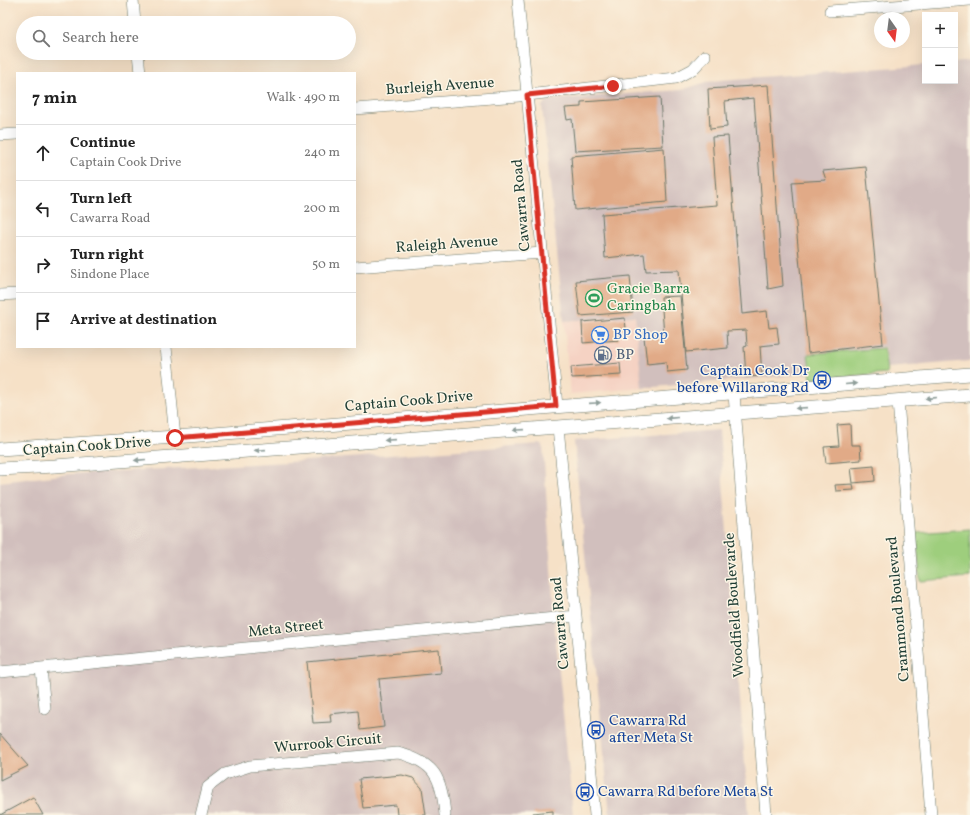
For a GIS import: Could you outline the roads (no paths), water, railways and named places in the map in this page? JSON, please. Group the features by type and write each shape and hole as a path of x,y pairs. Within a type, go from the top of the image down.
{"main road":[{"name":"Captain Cook Drive","path":"0,449 175,438 556,406 734,394 970,374"},
{"name":"Captain Cook Drive","path":"0,469 970,395"},
{"path":"556,406 558,427"},
{"path":"175,438 179,456"}],"street":[{"path":"133,0 134,16"},
{"name":"Cawarra Road","path":"518,0 556,406"},
{"path":"830,11 970,0"},
{"name":"Burleigh Avenue","path":"356,109 527,95 676,78 694,68 704,56"},
{"path":"139,60 140,72"},
{"path":"0,135 16,134"},
{"name":"Raleigh Avenue","path":"356,267 542,253"},
{"path":"0,295 16,294"},
{"path":"166,348 175,438"},
{"name":"Woodfield Boulevarde","path":"734,394 766,815"},
{"name":"Crammond Boulevard","path":"898,401 931,815"},
{"name":"Cawarra Road","path":"558,427 595,815"},
{"name":"Meta Street","path":"0,672 576,616"},
{"path":"41,668 45,709"},
{"name":"Wurrook Circuit","path":"201,815 208,787 225,774 250,766 398,753 415,757 427,765 436,774 444,803 445,815"}],"place":[{"name":"Gracie Barra Caringbah","path":"594,298"},
{"name":"BP Shop","path":"600,335"},
{"name":"BP","path":"603,355"},
{"name":"Captain Cook Dr before Willarong Rd","path":"822,380"},
{"name":"Cawarra Rd after Meta St","path":"596,730"},
{"name":"Cawarra Rd before Meta St","path":"585,792"}]}
